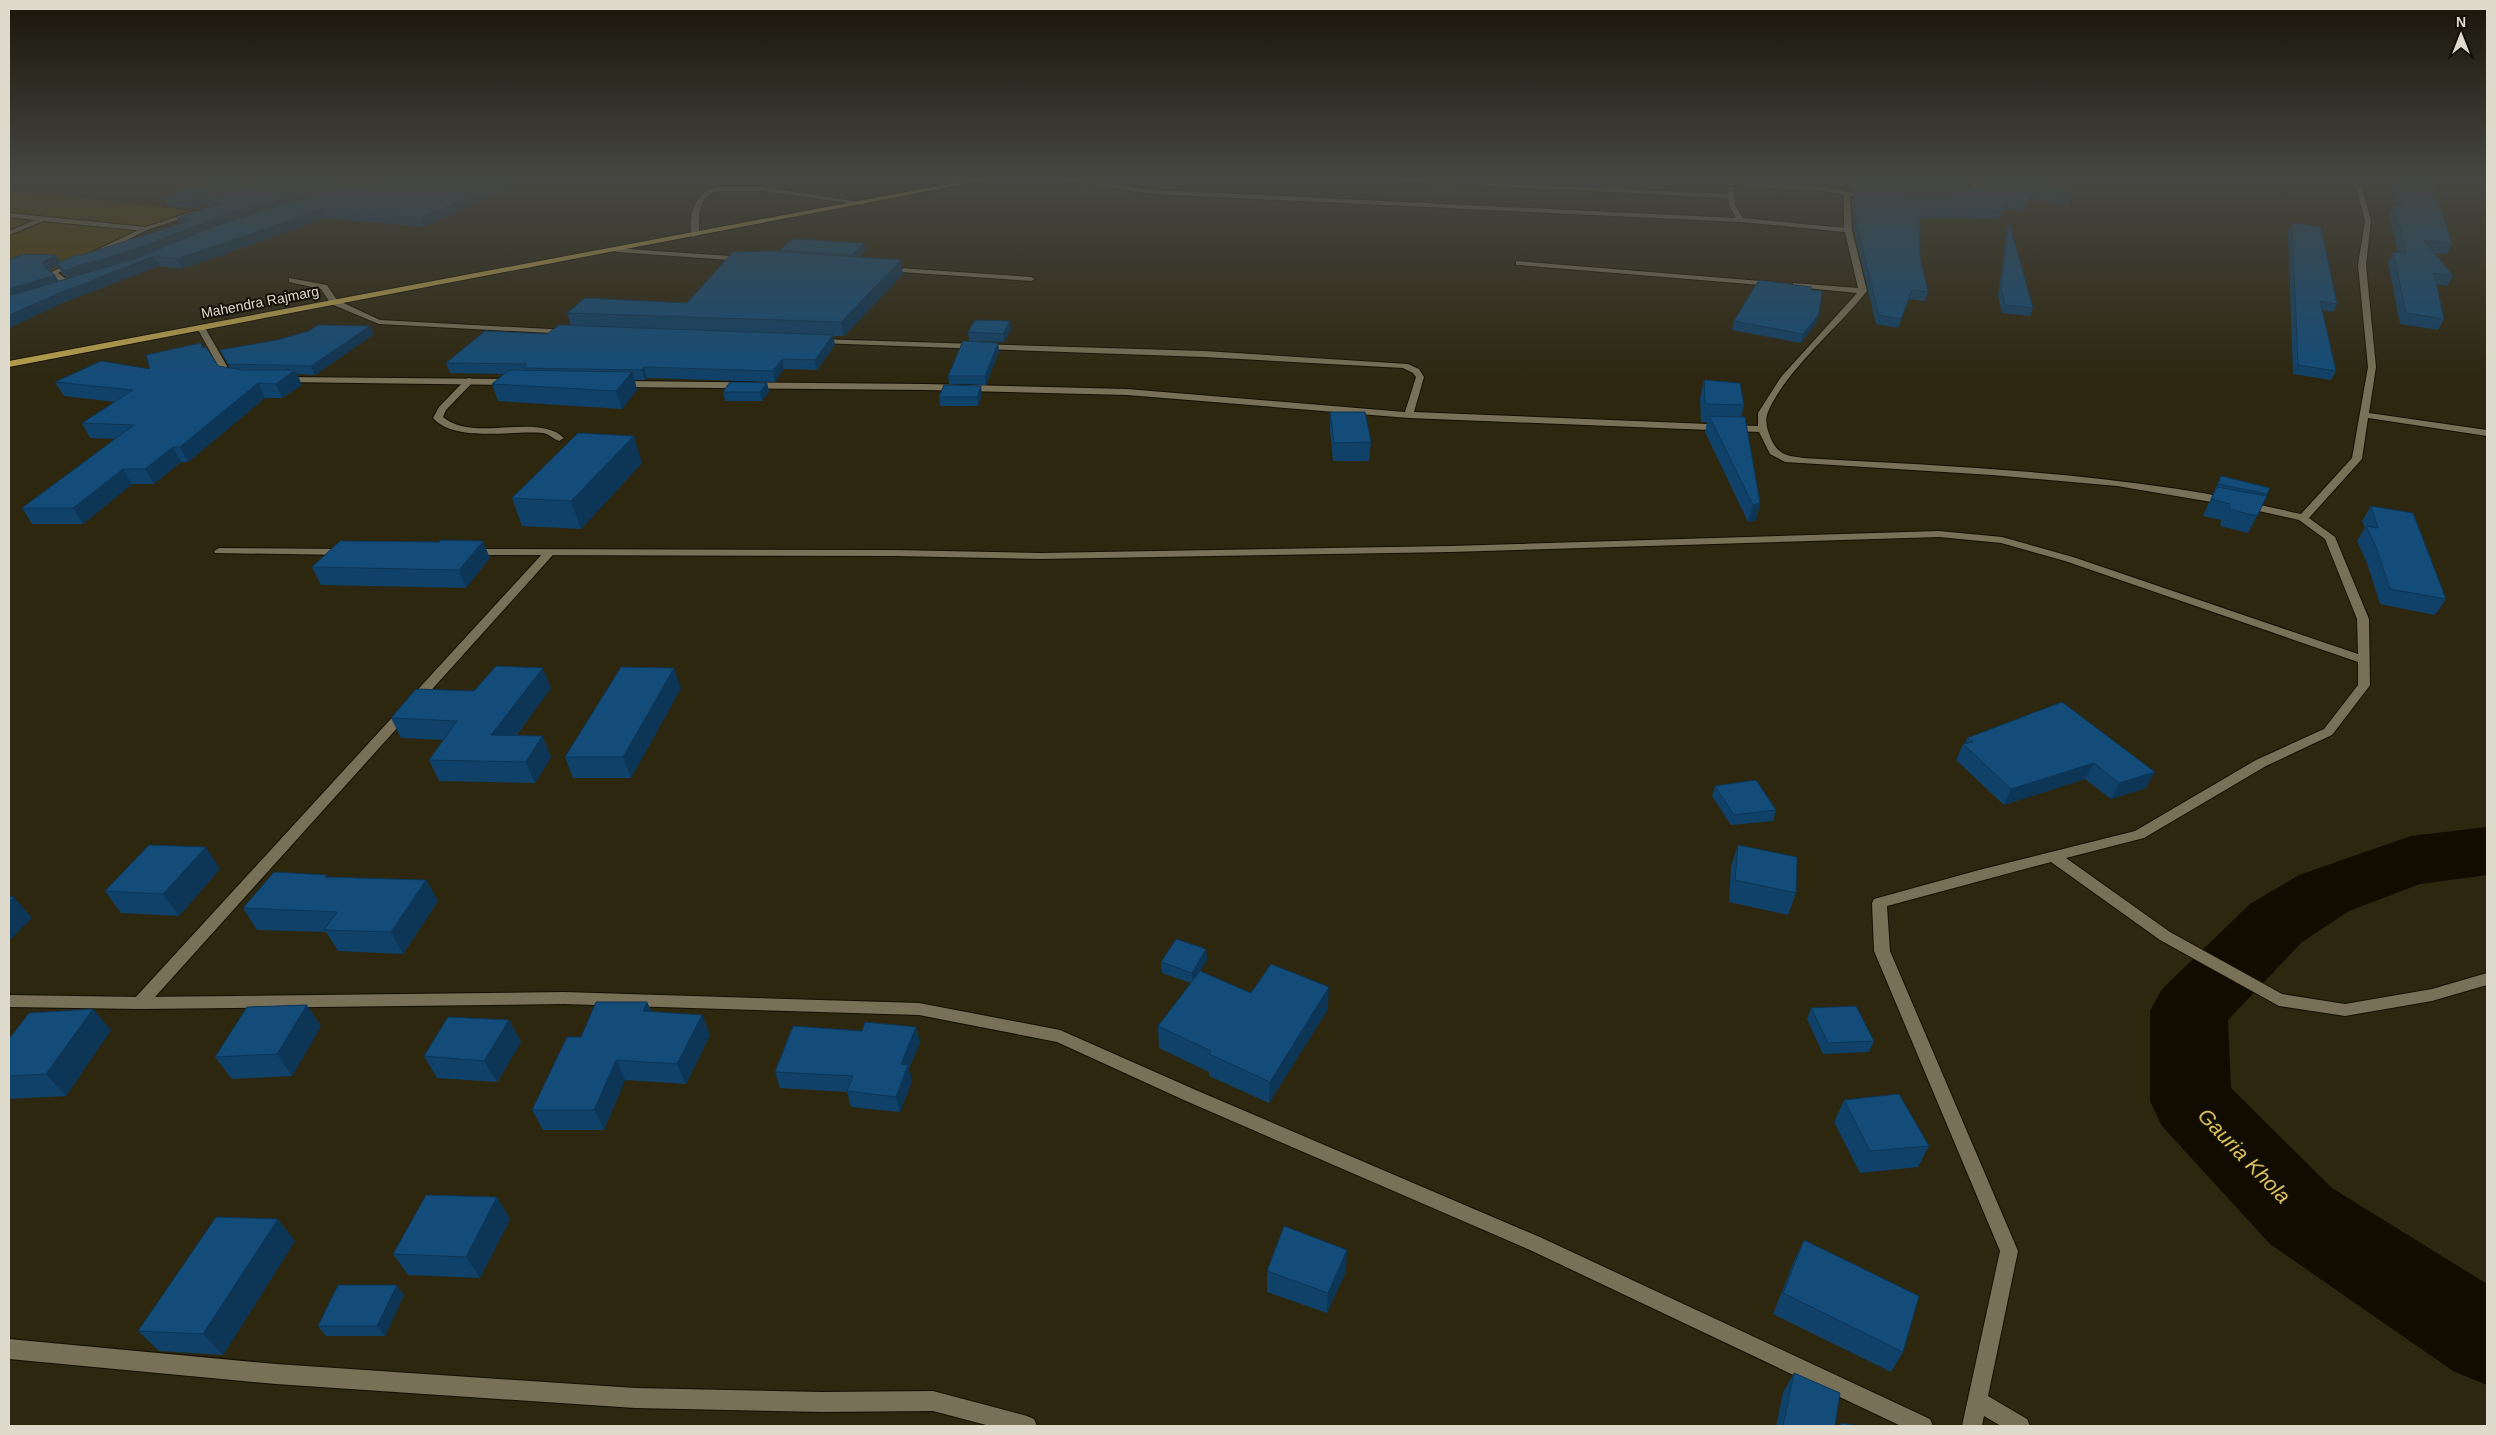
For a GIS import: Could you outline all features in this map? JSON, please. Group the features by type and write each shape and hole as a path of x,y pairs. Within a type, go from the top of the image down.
{"highway":[{"name":"Mahendra Rajmarg","path":"9,364 638,246"}],"street":[{"path":"87,257 110,246"},
{"path":"1852,246 1863,291"},
{"path":"2303,518 2357,459 2372,367 2362,265 2365,246"},
{"path":"617,250 755,259"},
{"path":"69,284 53,273 78,261"},
{"path":"1519,263 1863,291"},
{"path":"874,268 1032,279"},
{"path":"292,280 324,287 334,302 379,322 579,332"},
{"path":"60,288 77,282"},
{"path":"1863,291 1784,379 1763,413 1762,429 1774,452 1785,460 2084,478 2176,491 2303,518 2330,537 2363,619 2364,685 2328,732 2261,763 2139,835 1879,903 1882,952 2009,1251 1972,1426"},
{"path":"201,328 228,376 242,378"},
{"path":"812,341 1204,354 1405,366 1416,371 1420,376 1409,415"},
{"path":"279,380 518,382"},
{"path":"469,381 442,409 438,418 440,423 456,429 546,430 559,438"},
{"path":"606,384 925,386 1127,392 1409,415 1762,429"},
{"path":"2364,415 2487,433"},
{"path":"457,552 548,554 893,553 1051,556 1451,549 1939,534 2002,540 2069,559 2364,660"},
{"path":"219,551 352,552"},
{"path":"140,1003 548,554"},
{"path":"2053,856 2165,936 2279,1000 2346,1010 2432,994 2487,979"},
{"path":"9,1001 140,1003 564,998 909,1009 1060,1036 1192,1096 1536,1244 1923,1426"},
{"path":"9,1349 276,1374 635,1398 822,1402 933,1400 1027,1426"},
{"path":"1977,1400 2020,1426"}],"shaded area":[{"path":"9,246 114,246 61,272 9,265"}],"building":[{"path":"110,246 143,246 65,270 56,264 76,255 82,255"},
{"path":"167,246 215,246 177,259 154,256 9,315 9,296 137,258"},
{"path":"784,246 861,246 852,255 780,250"},
{"path":"1862,246 1920,246 1920,257 1928,292 1912,290 1901,319 1879,315"},
{"path":"2006,246 2016,246 2033,308 2005,305 2001,288"},
{"path":"2293,246 2325,246 2337,304 2320,301 2336,371 2298,365"},
{"path":"2404,246 2429,246 2453,276 2434,273 2444,319 2406,313 2393,252 2406,253"},
{"path":"770,251 901,260 841,322 567,313 585,298 687,303 733,252"},
{"path":"23,254 56,255 43,262 44,267 55,275 9,289 9,260"},
{"path":"1759,280 1811,287 1811,290 1822,291 1819,314 1803,334 1734,321"},
{"path":"975,320 1010,321 1003,334 968,332"},
{"path":"318,325 370,326 311,366 228,364 220,350 277,340 309,331"},
{"path":"559,325 833,335 815,360 782,359 773,371 644,367 642,370 523,368 527,364 446,363 485,331 547,334"},
{"path":"963,341 998,343 985,376 948,376"},
{"path":"201,343 202,348 206,347 218,366 243,370 295,370 276,384 258,383 180,447 173,447 145,469 123,469 73,508 22,508 134,425 82,423 133,390 55,382 101,361 150,369 146,355"},
{"path":"509,370 632,372 616,391 492,384"},
{"path":"1704,380 1740,383 1744,405 1705,404"},
{"path":"730,382 767,383 760,392 723,392"},
{"path":"944,385 981,386 977,397 939,397"},
{"path":"1330,412 1365,412 1371,442 1334,443"},
{"path":"1709,416 1745,417 1760,503 1753,505"},
{"path":"578,433 634,436 571,501 512,498"},
{"path":"2221,476 2270,488 2267,494 2218,484"},
{"path":"2217,487 2267,496 2257,516 2229,509 2230,504 2211,499"},
{"path":"2371,506 2413,513 2446,599 2390,589 2376,547 2366,526 2378,528"},
{"path":"441,540 483,541 459,570 312,567 340,541 439,542"},
{"path":"496,666 543,668 491,735 542,736 526,762 429,760 457,721 391,718 416,689 474,691"},
{"path":"621,667 674,668 623,757 565,757"},
{"path":"2062,702 2155,772 2119,783 2094,763 2011,789 1963,744 1973,742 1967,738"},
{"path":"1756,780 1776,810 1734,815 1715,786"},
{"path":"149,845 206,847 163,894 105,891"},
{"path":"1738,845 1797,857 1796,893 1735,880"},
{"path":"274,872 327,875 325,877 426,880 391,932 324,930 337,912 243,908"},
{"path":"1176,939 1206,949 1192,973 1161,962"},
{"path":"1271,964 1329,987 1270,1082 1209,1054 1211,1051 1158,1026 1200,971 1251,993"},
{"path":"596,1002 647,1002 643,1011 702,1015 677,1064 616,1060 594,1110 532,1110 567,1037 581,1037"},
{"path":"307,1005 277,1054 215,1057 247,1007"},
{"path":"1856,1006 1874,1041 1828,1043 1811,1008"},
{"path":"93,1009 46,1074 9,1076 9,1039 29,1013"},
{"path":"448,1017 509,1020 484,1061 424,1056"},
{"path":"865,1022 916,1027 901,1064 908,1065 896,1097 847,1091 853,1076 775,1072 793,1026 862,1031"},
{"path":"1899,1094 1929,1146 1870,1151 1844,1100"},
{"path":"426,1195 497,1197 466,1257 393,1254"},
{"path":"216,1217 278,1219 203,1334 138,1331"},
{"path":"1284,1226 1347,1250 1328,1293 1267,1271"},
{"path":"1804,1240 1919,1296 1903,1352 1783,1293"},
{"path":"338,1285 397,1285 377,1326 318,1326"},
{"path":"1794,1373 1840,1393 1835,1426 1783,1426"},
{"path":"1841,1423 1858,1426 1840,1426"}],"waterway":[{"name":"Gauria Khola","path":"2487,851 2411,861 2324,893 2276,923 2189,1011 2191,1101 2301,1216 2487,1338"}]}
